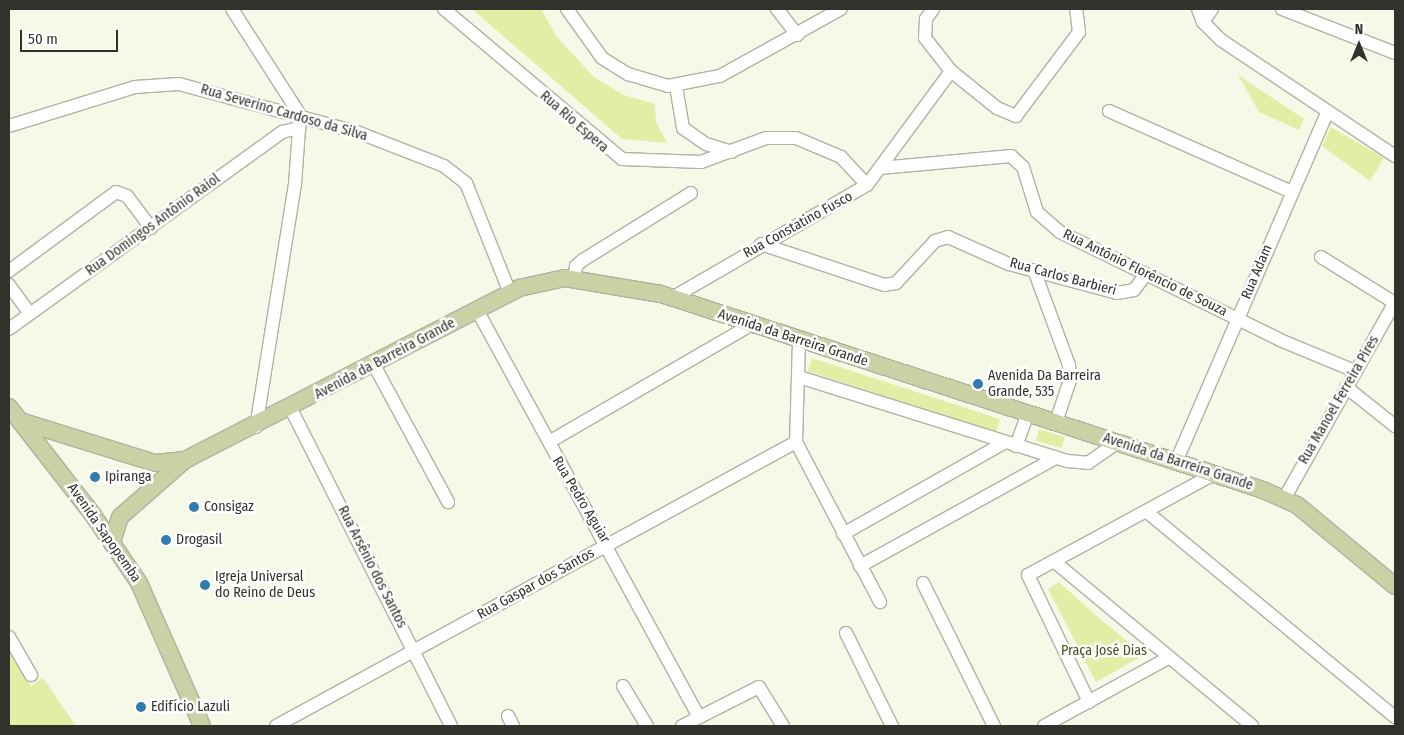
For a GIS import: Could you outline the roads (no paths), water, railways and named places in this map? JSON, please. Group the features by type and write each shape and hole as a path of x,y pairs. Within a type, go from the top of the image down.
{"main road":[{"name":"Avenida da Barreira Grande","path":"120,516 186,460 256,427 510,293 540,281 574,279 672,298 799,341 1118,442 1284,499 1331,531 1395,586"},
{"name":"Avenida Sapopemba","path":"9,408 94,515 144,593 202,726"},
{"name":"Avenida da Barreira Grande","path":"20,421 146,461 186,460"},
{"path":"46,455 50,441 63,434"},
{"path":"146,461 155,472 155,487"},
{"path":"94,515 120,516 112,542"}],"street":[{"path":"232,9 300,115 300,128 256,427"},
{"name":"Rua Rio Espera","path":"444,9 622,159 701,162 766,138 796,138 841,157 867,185"},
{"path":"566,9 602,58 628,74 676,86 720,76 841,9"},
{"path":"778,9 797,35"},
{"path":"933,9 926,19 925,38 951,71 997,108 1016,116 1079,32 1076,9"},
{"path":"1198,9 1203,22 1221,40 1395,156"},
{"path":"1203,22 1212,9"},
{"path":"1282,9 1395,53"},
{"name":"Rua Constatino Fusco","path":"672,298 762,244 867,185 951,71"},
{"name":"Rua Severino Cardoso da Silva","path":"9,126 156,83 179,84 300,115 357,132 457,174 472,194 510,293"},
{"path":"676,86 683,128 706,144 732,152"},
{"path":"1108,111 1292,192"},
{"name":"Rua Adam","path":"1176,462 1328,111"},
{"name":"Rua Domingos Antônio Raiol","path":"9,329 282,132 300,128"},
{"name":"Rua Antônio Florêncio de Souza","path":"880,168 1011,156 1023,167 1037,212 1047,223 1237,318 1355,371"},
{"path":"9,271 116,192 127,196 151,228"},
{"path":"574,279 576,266 583,260 691,193"},
{"name":"Rua Carlos Barbieri","path":"762,244 884,284 896,283 935,241 948,237 1008,264 1122,293 1134,290 1146,274"},
{"path":"1321,257 1395,303"},
{"path":"1034,270 1069,365 1070,380 1056,422"},
{"path":"9,285 29,313"},
{"name":"Rua Manoel Ferreira Pires","path":"1284,499 1346,386 1395,303"},
{"name":"Rua Pedro Aguiar","path":"477,310 608,545 700,717"},
{"path":"549,442 751,325"},
{"path":"799,341 796,442 880,602"},
{"path":"374,364 448,502"},
{"path":"799,377 1056,458 1088,463 1118,442"},
{"path":"1346,386 1395,426"},
{"name":"Rua Arsênio dos Santos","path":"291,408 451,726"},
{"path":"843,534 1010,444 1028,413"},
{"name":"Rua Gaspar dos Santos","path":"276,726 796,442"},
{"path":"860,566 1056,458"},
{"path":"1089,702 1028,575 1056,563 1214,474"},
{"path":"1148,512 1395,717"},
{"path":"1056,563 1250,726"},
{"path":"923,582 994,726"},
{"path":"846,633 892,726"},
{"path":"9,637 31,675"},
{"path":"1044,726 1168,658"},
{"path":"623,686 646,726"},
{"path":"682,726 762,688 783,726"}],"place":[{"name":"Avenida Da Barreira Grande, 535","path":"978,384"},
{"name":"Ipiranga","path":"95,477"},
{"name":"Consigaz","path":"194,507"},
{"name":"Drogasil","path":"166,540"},
{"name":"Igreja Universal do Reino de Deus","path":"205,585"},
{"name":"Edifício Lazuli","path":"141,707"}],"park label":[{"name":"Praça José Dias","path":"1104,651"}]}
